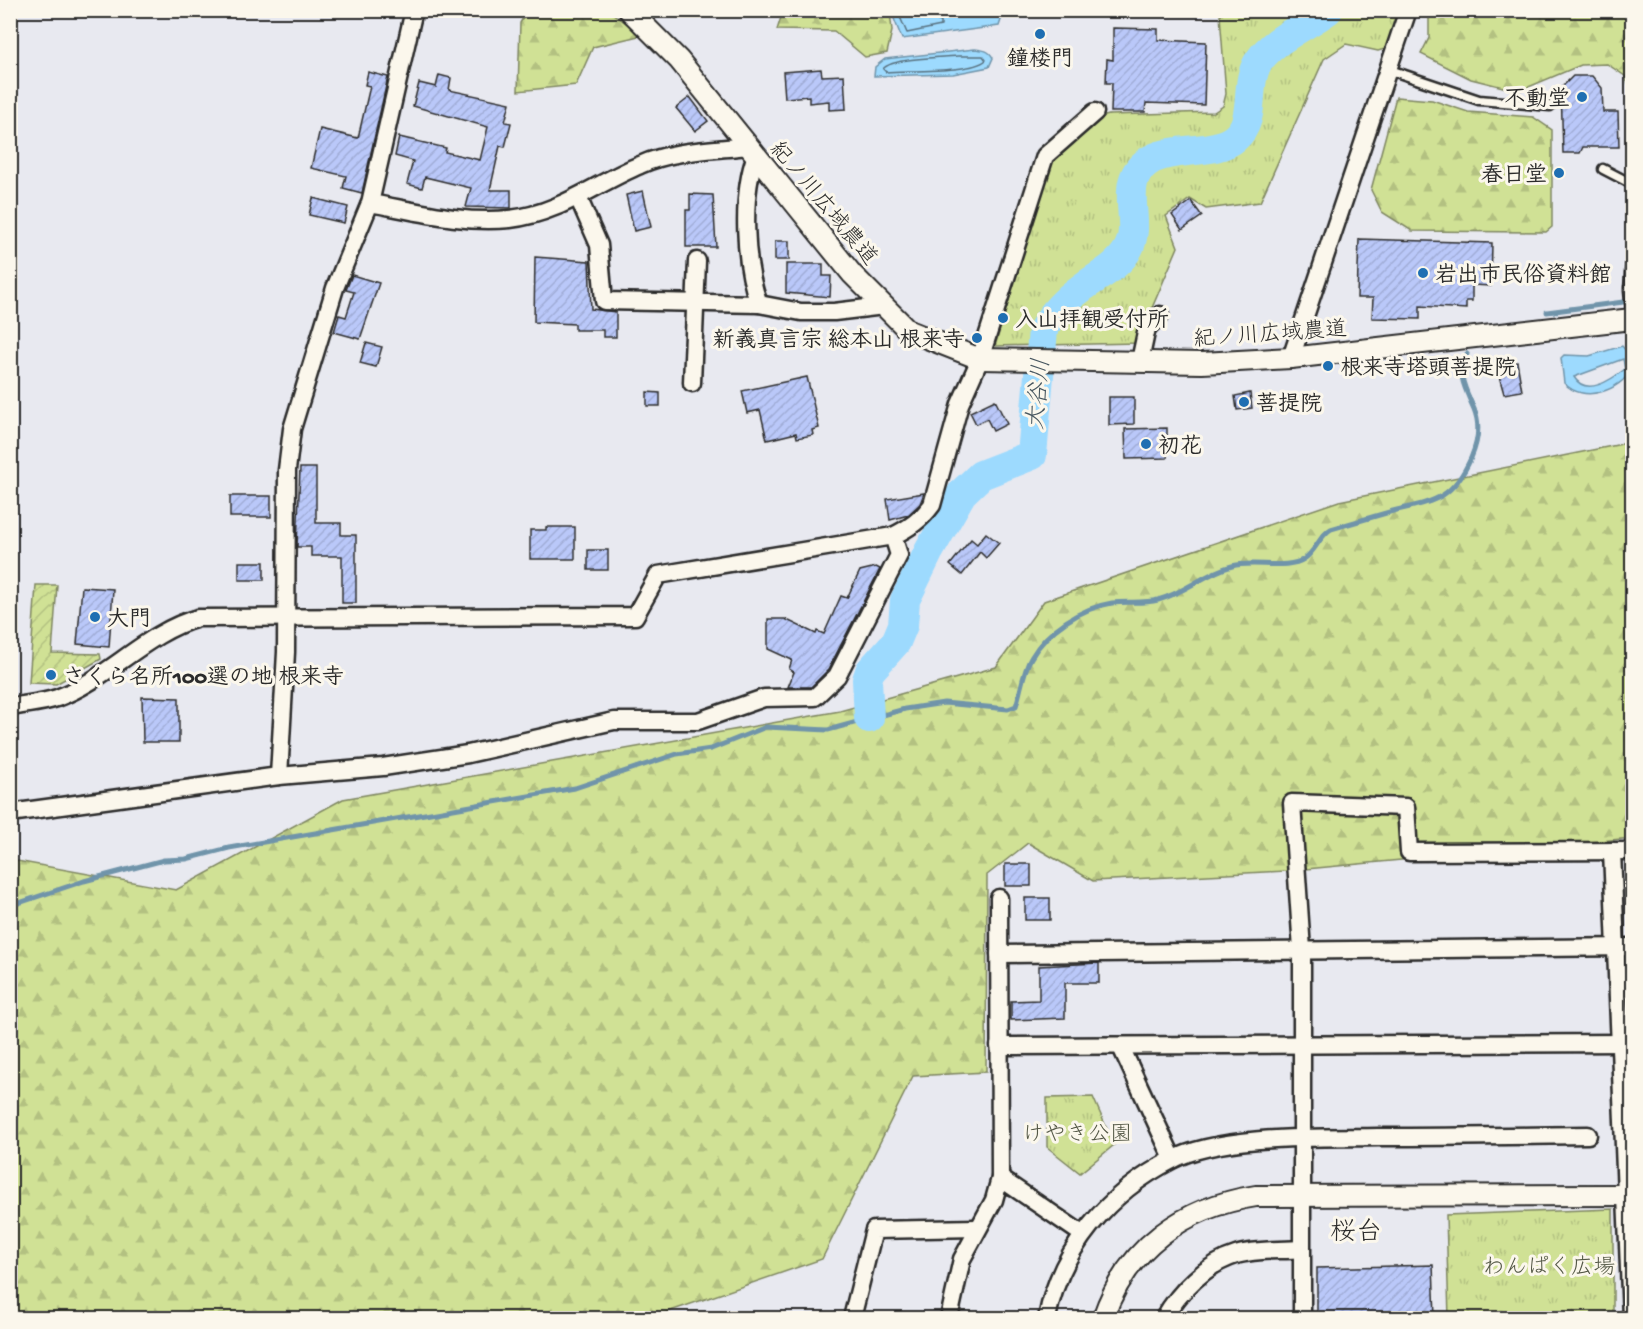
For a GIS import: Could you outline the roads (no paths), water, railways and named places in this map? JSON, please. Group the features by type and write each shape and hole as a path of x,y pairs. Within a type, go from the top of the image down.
{"street":[{"path":"279,776 287,616 287,470 292,429 335,288 370,203 414,10"},
{"name":"紀ノ川広域農道","path":"630,10 679,60 852,274 909,331 980,359 1202,363 1291,358 1577,319 1632,315"},
{"path":"1291,358 1408,10"},
{"path":"11,708 57,698 116,664 175,624 198,618 635,616 658,575 893,536 924,517 932,505 960,404 980,359 1044,156 1095,112"},
{"path":"370,203 463,219 510,219 533,214 578,197 641,164 668,156 752,151 749,175 748,243 752,284 759,304"},
{"path":"578,197 599,245 604,301 759,304 801,312 834,312 884,306"},
{"path":"692,383 697,261"},
{"path":"1140,361 1147,328 1160,315"},
{"path":"10,813 279,776 383,766 468,754 614,722 698,721 764,698 815,697 837,676 898,555 893,536"},
{"path":"1302,1318 1302,950 1292,803 1406,807 1409,852 1632,851"},
{"path":"1612,851 1615,947 1625,1043 1631,1318"},
{"path":"949,1318 962,1258 994,1200 1000,1178 999,898"},
{"path":"999,954 1632,947"},
{"path":"999,1046 1625,1043"},
{"path":"1121,1047 1173,1159"},
{"path":"1047,1318 1052,1293 1082,1234 1129,1187 1173,1159 1221,1145 1301,1138 1588,1136"},
{"path":"1000,1178 1082,1234"},
{"path":"1103,1318 1110,1298 1131,1266 1152,1243 1184,1218 1215,1204 1233,1199 1256,1196 1630,1195"},
{"path":"852,1318 874,1230 977,1228"},
{"path":"1164,1318 1174,1301 1207,1270 1236,1254 1301,1250"}],"lane":[{"path":"1387,69 1479,99 1550,106"},
{"path":"1604,169 1632,184"},
{"path":"1632,242 1629,291 1632,315"}],"water":[{"path":"891,11 929,11 948,17 967,11 1004,11 999,26 902,39"},
{"path":"975,49 990,53 993,58 989,67 953,74 874,76 875,67 885,59"},
{"path":"1622,346 1632,358 1632,369 1626,377 1610,389 1591,394 1581,393 1564,383 1561,358 1564,355 1589,356","holes":["1623,359 1625,369 1599,385 1585,386 1574,377"]}],"waterway":[{"name":"大谷川","path":"869,718 867,680 870,671 896,642 903,625 905,600 929,551 962,493 981,475 1032,455 1043,330 1066,301 1113,266 1128,249 1132,238 1134,178 1141,168 1161,155 1207,149 1235,138 1246,121 1254,70 1259,61 1282,39 1328,10"},
{"path":"1547,312 1631,301"},
{"path":"10,906 84,881 164,860 186,859 229,848 575,788 677,754 711,749 766,727 828,730 905,709 944,703 1008,709 1016,706 1031,658 1046,638 1077,615 1112,603 1147,602 1168,597 1213,573 1240,564 1297,562 1308,556 1331,529 1431,501 1449,491 1464,472 1478,434 1476,415 1462,375 1467,354"}],"place":[{"name":"鐘楼門","path":"1040,34"},
{"name":"不動堂","path":"1582,97"},
{"name":"春日堂","path":"1559,173"},
{"name":"岩出市民俗資料館","path":"1423,273"},
{"name":"入山拝観受付所","path":"1003,318"},
{"name":"新義真言宗 総本山 根来寺","path":"977,338"},
{"name":"根来寺塔頭菩提院","path":"1328,366"},
{"name":"菩提院","path":"1244,402"},
{"name":"初花","path":"1146,444"},
{"name":"大門","path":"95,617"},
{"name":"さくら名所100選の地 根来寺","path":"51,675"}],"district":[{"name":"桜台","path":"1356,1230"}],"park label":[{"name":"けやき公園","path":"1077,1132"},
{"name":"わんぱく広場","path":"1549,1265"}]}
